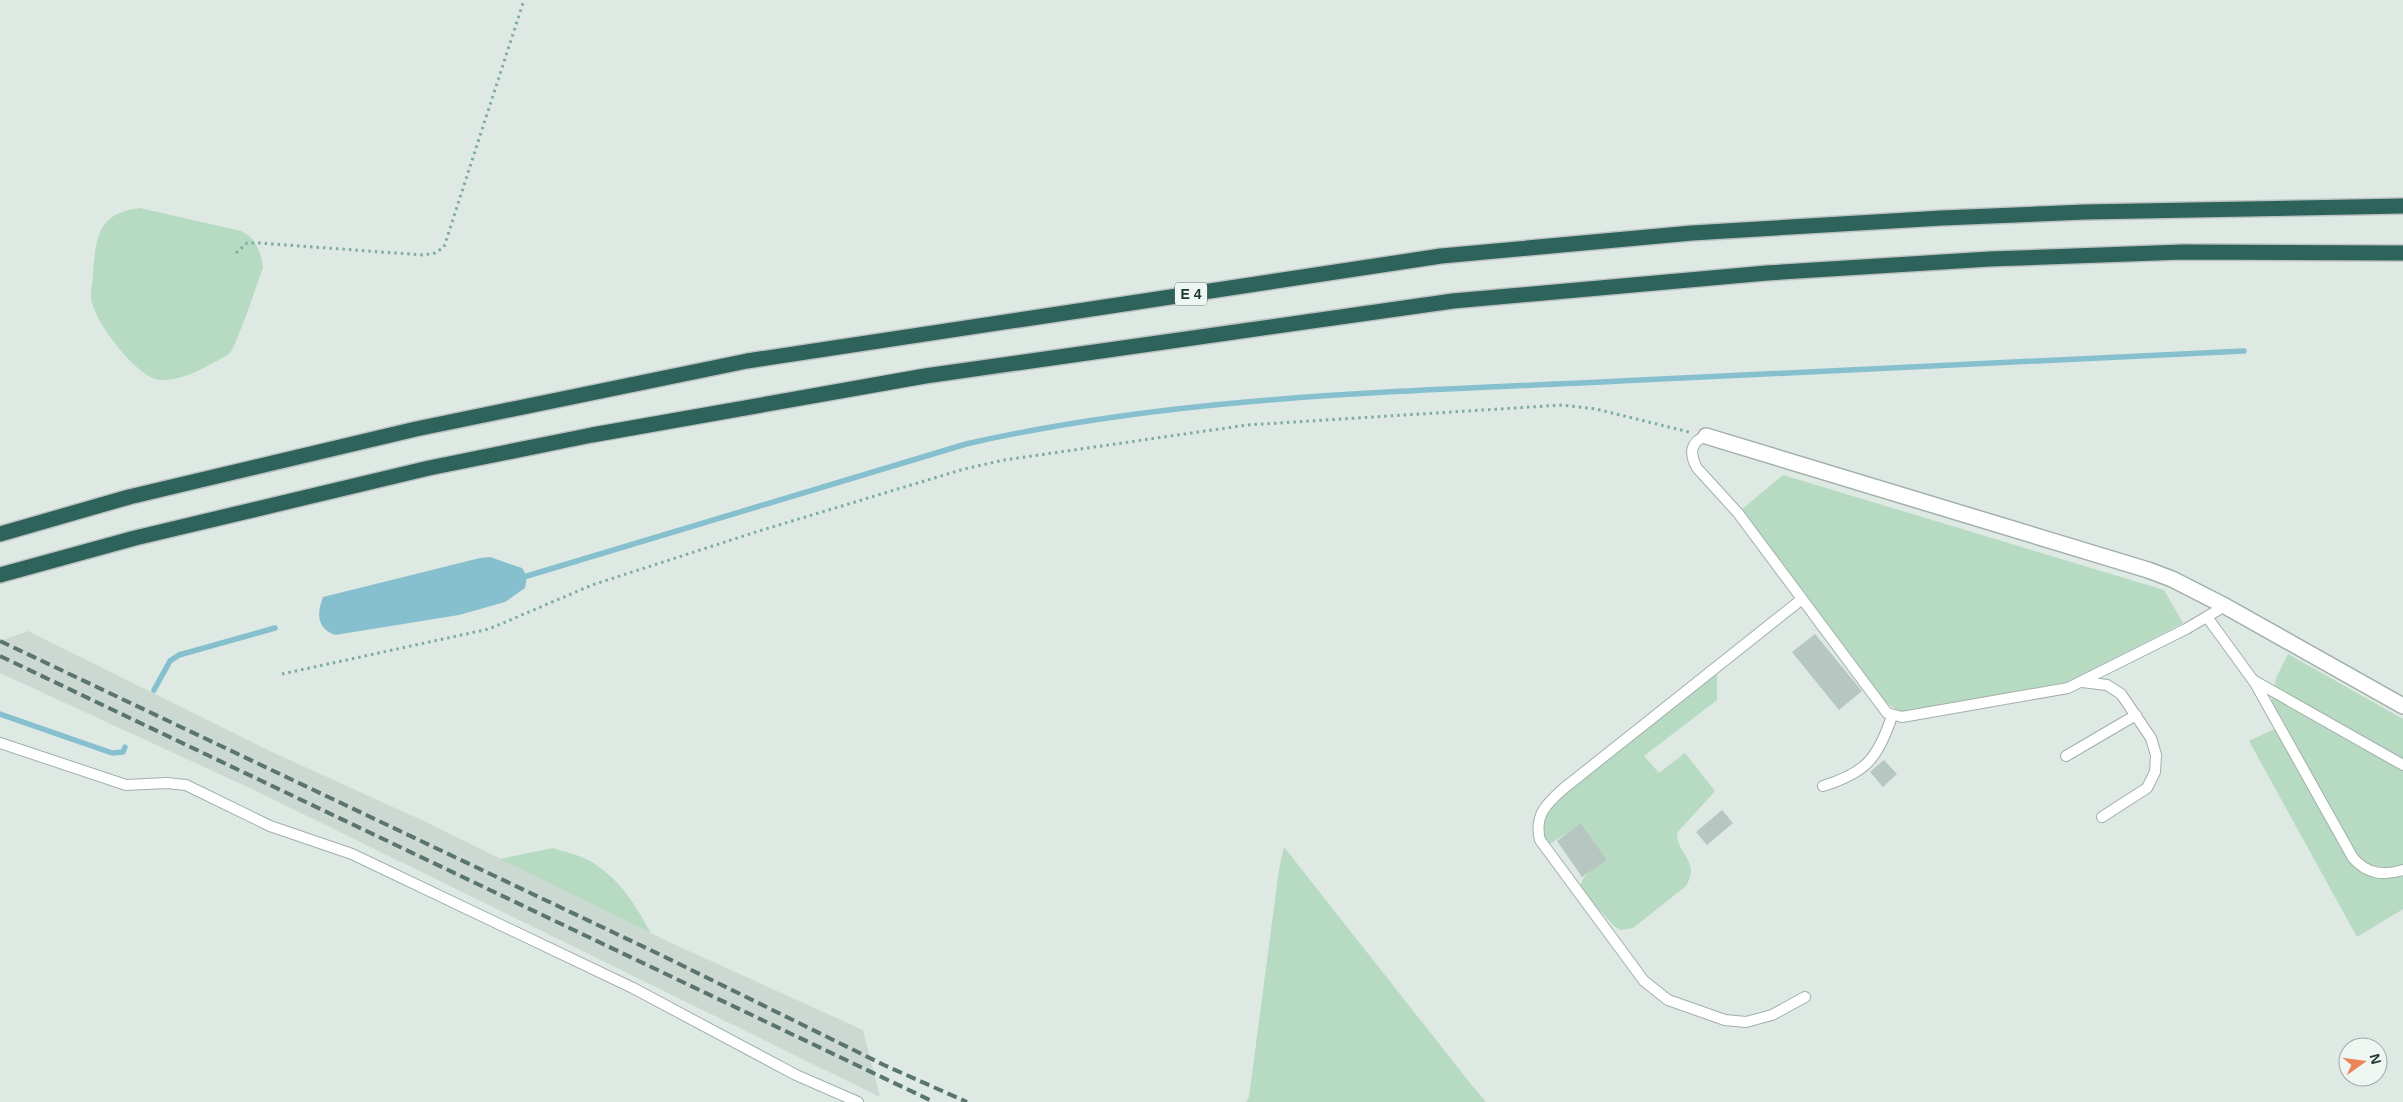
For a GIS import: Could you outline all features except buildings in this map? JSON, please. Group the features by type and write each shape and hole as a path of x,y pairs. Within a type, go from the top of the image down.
{"highway":[{"name":"E 4","path":"0,534 129,497 416,428 737,363 1441,256 1692,233 1942,218 2086,212 2403,206"},
{"path":"0,575 182,526 429,468 592,435 925,376 1453,301 1767,273 1990,259 2183,252 2403,254"}],"street":[{"path":"1706,436 2148,570 2172,579 2225,606 2403,706"}],"lane":[{"path":"1706,436 1695,441 1692,448 1691,455 1696,468 1738,513 1887,713 1892,716 1902,717 2068,688 2225,606"},
{"path":"1802,599 1556,795 1542,810 1537,823 1540,840 1618,946 1644,981 1668,1000 1724,1020 1746,1022 1772,1015 1805,998"},
{"path":"2207,617 2252,680 2353,858 2360,866 2379,874 2403,870"},
{"path":"2252,680 2403,765"},
{"path":"2082,682 2107,685 2116,689 2136,715 2154,744 2155,772 2150,783 2141,793 2102,817"},
{"path":"2066,756 2136,715"},
{"path":"1822,786 1849,776 1875,755 1884,740 1892,716"},
{"path":"0,743 126,785 167,783 186,785 270,826 352,854 633,988 796,1075 858,1102"}],"path":[{"path":"236,253 247,244 259,243 423,255 435,253 444,247 524,0"},
{"path":"282,674 490,629 592,585 759,531 964,469 1004,460 1247,424 1562,406 1596,409 1706,436"}],"shaded area":[{"path":"28,631 272,752 426,822 669,942 863,1030 880,1097 254,790 0,673 0,641"}],"green space":[{"path":"140,208 241,231 254,242 262,262 263,268 242,327 230,353 196,372 178,378 160,380 140,370 119,349 101,324 91,299 96,248 102,228 115,215"},
{"path":"1783,475 2164,590 2183,623 2068,682 1900,712 1886,703 1741,510"},
{"path":"2288,654 2403,719 2403,909 2357,937 2249,741 2285,724 2272,701 2276,678"},
{"path":"1717,672 1717,700 1644,756 1659,773 1685,753 1715,791 1677,833 1678,841 1690,864 1690,877 1686,886 1633,928 1621,930 1615,927 1581,889 1581,884 1586,876 1607,860 1582,824 1548,845 1543,828 1545,818 1554,802"},
{"path":"1284,847 1486,1102 1246,1102 1249,1097 1279,869"},
{"path":"553,848 577,855 601,868 626,893 651,933 500,859"}],"water":[{"path":"490,557 522,568 527,576 525,588 505,602 459,615 335,635 321,624 319,614 323,597"}],"waterway":[{"path":"527,576 966,444 1128,415 1210,405 1374,393 2244,351"},
{"path":"154,690 170,661 179,655 275,628"},
{"path":"0,714 112,753 123,752 125,747"}],"railway":[{"path":"0,641 663,956 884,1065 967,1102"},
{"path":"0,656 934,1102"}]}
